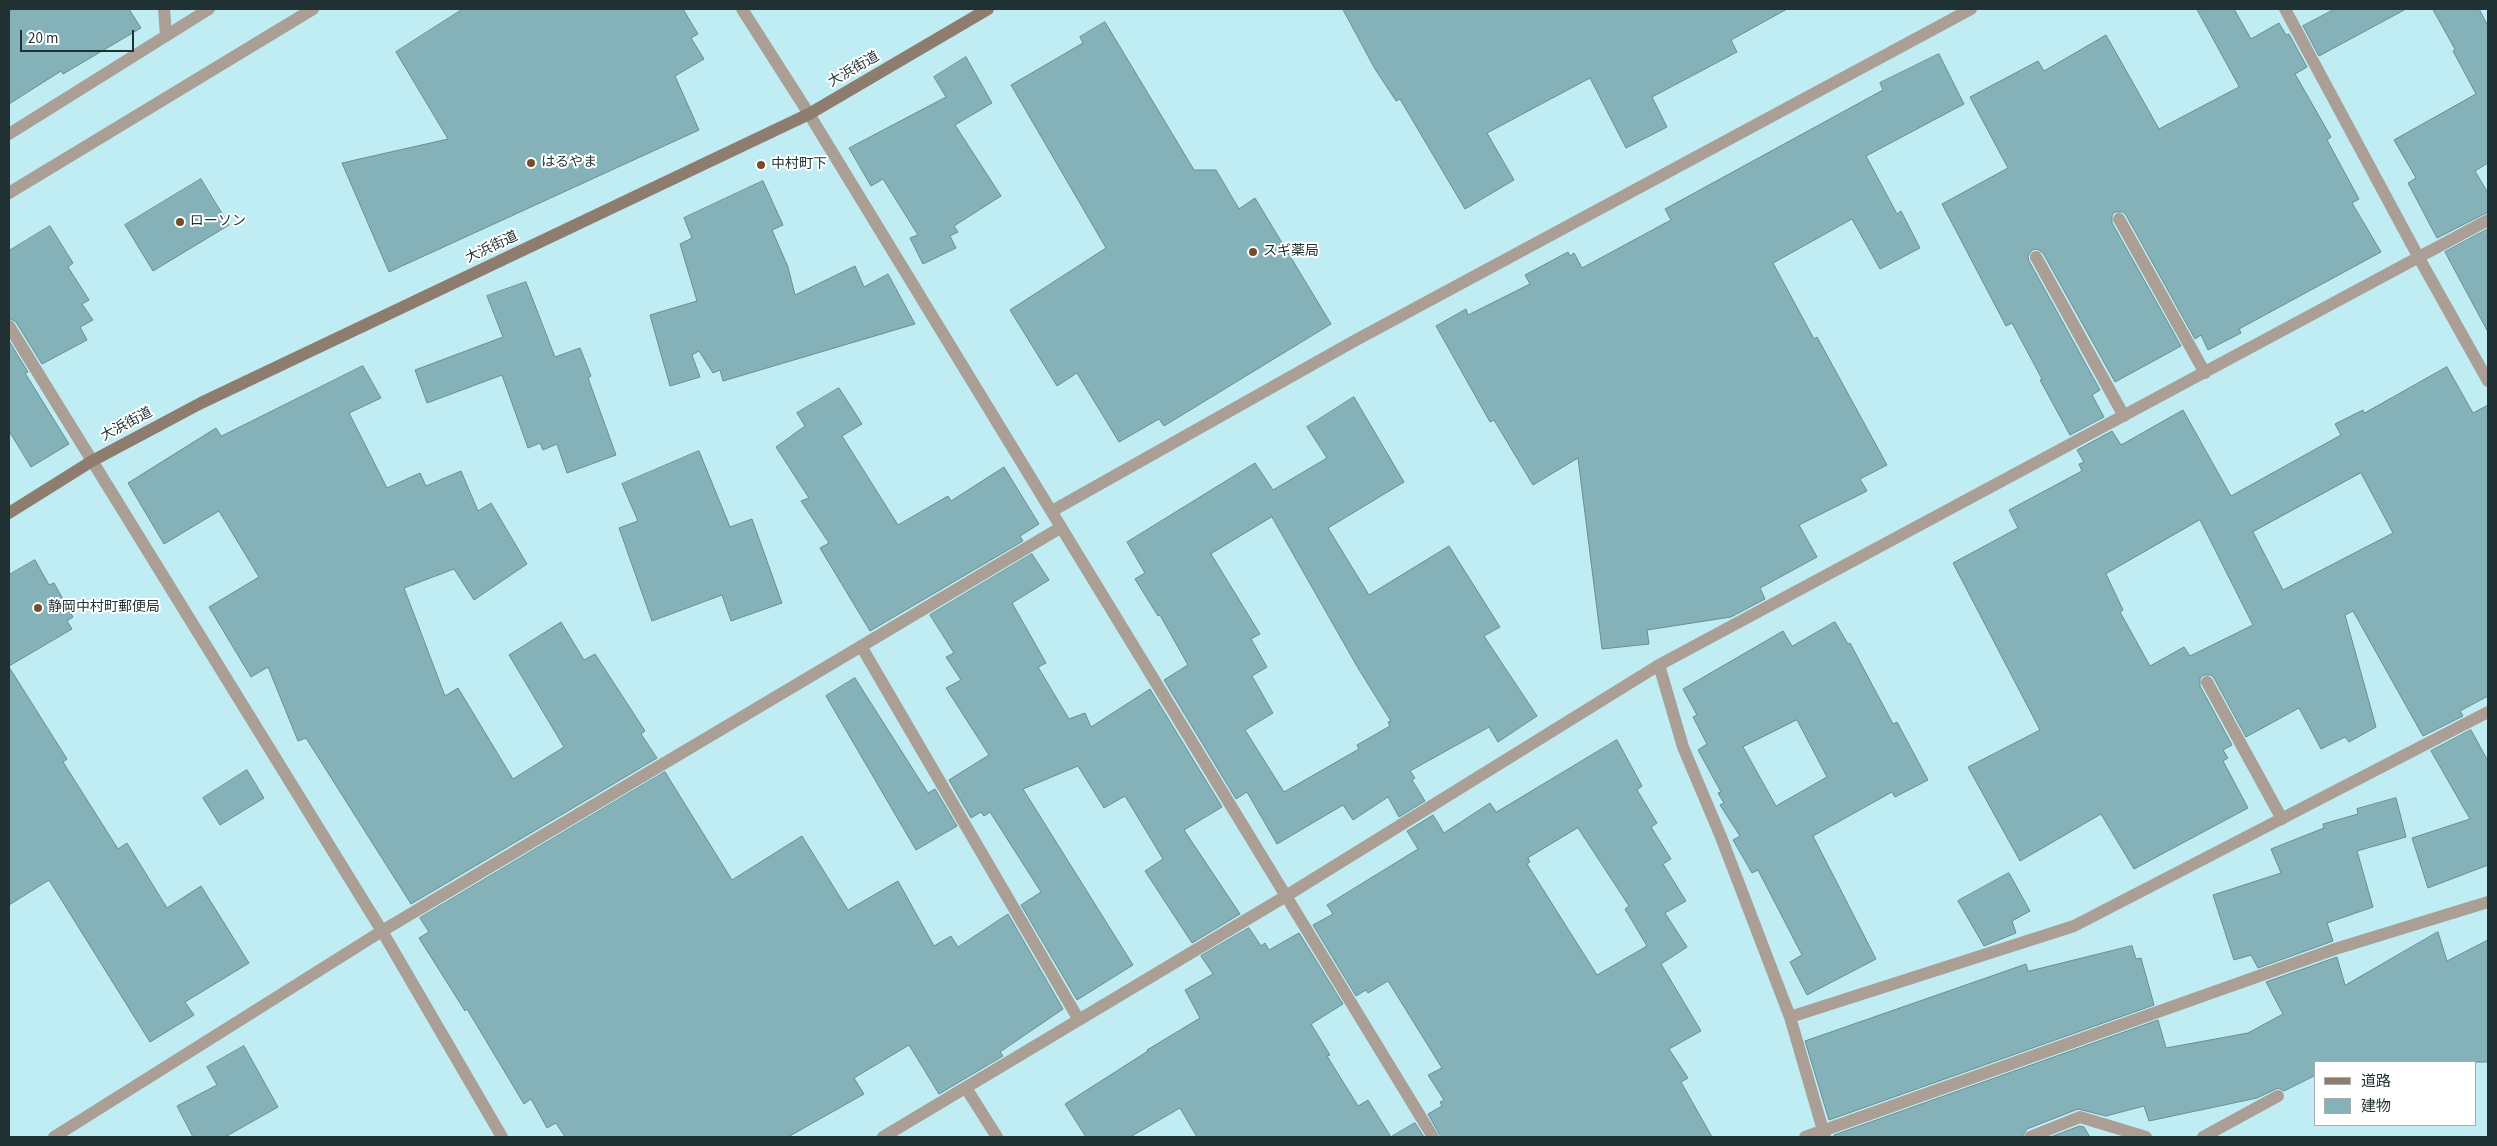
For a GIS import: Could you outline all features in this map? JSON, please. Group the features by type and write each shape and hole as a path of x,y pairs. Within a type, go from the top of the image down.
{"street":[{"path":"164,9 166,36"},
{"path":"9,134 209,9"},
{"path":"9,193 313,9"},
{"path":"742,9 809,114 1433,1137"},
{"name":"大浜街道","path":"9,513 92,461 201,402 809,114 988,9"},
{"path":"1052,511 1356,340 1971,9"},
{"path":"2285,9 2419,258 2488,381"},
{"path":"2119,219 2204,373"},
{"path":"883,1137 1286,896 1659,665 2488,220"},
{"path":"2036,257 2124,416"},
{"path":"9,326 382,931 502,1137"},
{"path":"54,1137 382,931 1060,528"},
{"path":"861,646 1079,1020"},
{"path":"1659,665 1683,747 1722,837 1790,1017 1824,1134"},
{"path":"2207,682 2282,819"},
{"path":"1790,1017 2074,926 2488,712"},
{"path":"1805,1137 1824,1134 2335,949 2488,902"},
{"path":"966,1088 997,1137"},
{"path":"2203,1137 2278,1096"},
{"path":"2030,1137 2080,1117 2146,1137"}],"building":[{"path":"9,9 129,9 141,28 63,74 61,71 9,104"},
{"path":"463,9 683,9 698,34 691,38 704,59 675,76 699,130 389,272 342,163 448,139 396,52"},
{"path":"1343,9 1787,9 1731,40 1737,52 1652,97 1667,127 1626,148 1590,78 1487,133 1514,180 1465,209 1400,99 1396,101 1375,69"},
{"path":"2197,9 2234,9 2251,39 2279,23 2286,35 2289,34 2307,67 2295,74 2331,137 2327,140 2359,199 2352,203 2381,252 2239,329 2241,333 2208,350 2201,335 2195,339 2126,215 2123,212 2115,212 2112,215 2112,223 2181,346 2115,382 2043,253 2037,249 2032,250 2028,256 2029,261 2100,390 2092,395 2104,417 2070,435 2012,323 2006,326 1942,204 2008,168 1970,97 2038,61 2044,71 2106,35 2159,129 2239,87"},
{"path":"2335,9 2406,9 2319,56 2303,26"},
{"path":"2433,9 2479,9 2488,26 2488,163 2475,171 2488,193 2488,212 2437,238 2408,183 2416,178 2394,140 2476,94"},
{"path":"1105,22 1194,170 1216,170 1239,209 1255,198 1331,324 1164,426 1159,419 1119,442 1077,373 1057,386 1010,310 1106,248 1011,85 1083,43 1080,37"},
{"path":"1939,54 1964,104 1866,156 1897,214 1901,211 1920,248 1880,269 1852,219 1773,263 1814,339 1817,337 1887,465 1860,479 1867,491 1799,525 1817,557 1760,588 1765,599 1731,617 1647,630 1649,644 1602,649 1578,458 1533,485 1494,420 1490,422 1436,326 1466,309 1468,315 1530,284 1525,275 1568,252 1570,256 1574,253 1582,268 1671,220 1665,209 1883,90 1880,83"},
{"path":"966,57 992,103 955,125 1001,196 954,226 958,232 950,236 956,248 923,264 910,238 918,235 883,179 871,186 849,148 946,97 934,77"},
{"path":"201,179 229,225 153,271 125,225"},
{"path":"763,181 783,225 772,230 788,267 795,295 855,266 864,287 888,274 915,324 723,381 720,370 713,373 699,351 692,355 700,377 670,386 650,315 697,301 680,244 692,238 684,218"},
{"path":"50,226 73,263 68,267 89,300 82,304 93,320 80,327 87,340 42,364 16,322 9,318 9,251"},
{"path":"2488,229 2488,332 2445,252"},
{"path":"526,282 555,357 580,348 591,376 588,378 616,455 567,473 557,444 543,450 540,443 528,448 502,375 427,403 415,370 503,337 487,296"},
{"path":"9,341 28,372 25,373 69,444 31,467 9,431"},
{"path":"363,366 381,398 349,413 387,488 420,473 426,486 461,471 478,511 491,503 527,564 474,600 454,569 404,588 445,696 458,688 513,779 564,747 509,655 561,622 584,660 595,654 645,731 641,734 657,758 411,904 306,738 298,741 268,667 251,677 209,607 259,577 219,511 164,544 128,483 216,428 221,436"},
{"path":"2447,367 2473,413 2488,405 2488,696 2460,711 2463,716 2423,736 2353,611 2345,615 2376,727 2349,742 2345,737 2321,749 2299,708 2246,737 2214,678 2211,675 2204,675 2200,678 2200,686 2232,745 2223,750 2228,758 2223,761 2248,808 2134,869 2101,814 2020,861 1968,767 2040,730 1953,563 2018,528 2009,510 2082,471 2079,464 2084,462 2077,450 2112,431 2121,445 2183,410 2231,496 2341,435 2335,424 2363,410 2364,413","holes":["2361,473 2393,533 2283,590 2253,532","2200,520 2253,625 2190,656 2184,647 2150,666 2120,612 2123,610 2106,574"]},
{"path":"839,388 862,424 842,436 898,525 948,496 951,501 1004,467 1039,524 1020,536 1023,541 870,631 820,548 829,543 801,501 809,498 776,447 805,426 797,413"},
{"path":"1354,397 1404,482 1328,528 1369,595 1449,546 1500,627 1484,636 1537,716 1498,742 1489,727 1410,771 1415,778 1412,780 1425,801 1399,817 1388,797 1353,820 1343,805 1277,844 1247,792 1236,799 1164,680 1188,665 1160,615 1158,616 1135,579 1145,573 1127,542 1255,463 1273,490 1327,458 1307,427","holes":["1272,517 1358,668 1391,721 1388,722 1390,726 1357,745 1359,749 1284,792 1245,730 1273,713 1252,676 1267,667 1251,639 1260,634 1211,554"]},
{"path":"699,451 730,527 752,519 782,603 731,621 722,595 652,621 619,528 638,521 622,484"},
{"path":"1032,554 1049,580 1012,603 1046,663 1038,667 1069,719 1085,713 1091,727 1150,689 1222,807 1184,830 1240,914 1192,943 1145,871 1163,859 1125,796 1104,808 1078,766 1023,789 1133,965 1077,1000 1021,905 1041,892 990,812 984,816 981,812 971,818 949,780 989,755 946,688 961,680 946,657 954,653 930,615"},
{"path":"35,560 49,585 54,583 73,617 67,621 72,629 9,666 9,575"},
{"path":"1835,622 1848,644 1850,643 1893,724 1897,722 1928,780 1895,797 1892,792 1813,836 1876,959 1807,995 1790,962 1802,955 1758,870 1752,873 1733,840 1740,836 1720,805 1724,803 1718,793 1721,792 1698,750 1707,744 1693,717 1697,715 1683,689 1783,631 1792,646","holes":["1797,720 1827,777 1776,806 1743,747"]},
{"path":"9,667 67,759 63,762 118,849 127,843 167,908 201,886 249,963 185,1002 194,1015 150,1042 49,880 9,905"},
{"path":"855,678 928,793 935,789 957,826 916,850 826,696"},
{"path":"2471,730 2488,761 2488,865 2428,888 2412,838 2470,819 2431,751"},
{"path":"1617,740 1642,786 1637,790 1657,823 1651,827 1671,859 1663,864 1686,901 1665,913 1687,947 1661,964 1701,1031 1669,1049 1688,1078 1681,1082 1712,1137 1441,1137 1428,1114 1442,1106 1440,1102 1444,1100 1428,1075 1442,1068 1388,981 1368,993 1366,990 1356,996 1313,925 1333,914 1327,905 1418,849 1407,831 1433,815 1444,833 1490,803 1496,812","holes":["1578,828 1629,906 1625,909 1647,946 1597,975 1527,864 1530,862 1528,858"]},
{"path":"247,770 264,798 220,825 203,798"},
{"path":"665,772 732,880 802,836 848,910 898,881 934,946 951,936 958,947 1008,914 1063,1009 1000,1052 1003,1056 939,1094 909,1045 854,1078 864,1094 788,1137 565,1137 556,1123 547,1128 531,1099 524,1104 467,1009 465,1011 419,938 429,932 420,918"},
{"path":"2396,798 2406,837 2357,851 2373,907 2327,923 2333,941 2258,968 2251,955 2234,960 2213,895 2281,873 2271,849 2324,828 2323,824 2358,814 2357,809"},
{"path":"2009,873 2030,911 2012,921 2016,933 1984,946 1958,901"},
{"path":"1249,928 1261,946 1265,943 1269,950 1299,933 1343,1004 1311,1024 1330,1055 1327,1056 1358,1106 1368,1100 1391,1137 1197,1137 1180,1108 1130,1137 1086,1137 1065,1104 1200,1018 1185,990 1213,974 1201,956"},
{"path":"2438,932 2447,961 2488,940 2488,1062 2314,1061 2314,1076 2284,1091 2278,1088 2257,1098 2149,1121 2144,1106 2106,1116 2078,1109 2027,1129 2022,1137 1834,1137 1834,1135 2158,1020 2166,1048 2248,1033 2283,1014 2266,982 2337,957 2345,985"},
{"path":"2132,946 2136,959 2141,958 2154,1005 1829,1120 1805,1041 2026,964 2028,971"},
{"path":"244,1046 278,1107 225,1137 193,1137 177,1106 217,1085 207,1067"},
{"path":"1415,1123 1424,1137 1391,1137"},
{"path":"2080,1126 2084,1127 2090,1137 2051,1137"}],"place":[{"name":"はるやま","path":"531,163"},
{"name":"中村町下","path":"761,165"},
{"name":"ローソン","path":"180,222"},
{"name":"スギ薬局","path":"1253,252"},
{"name":"静岡中村町郵便局","path":"38,608"}]}
